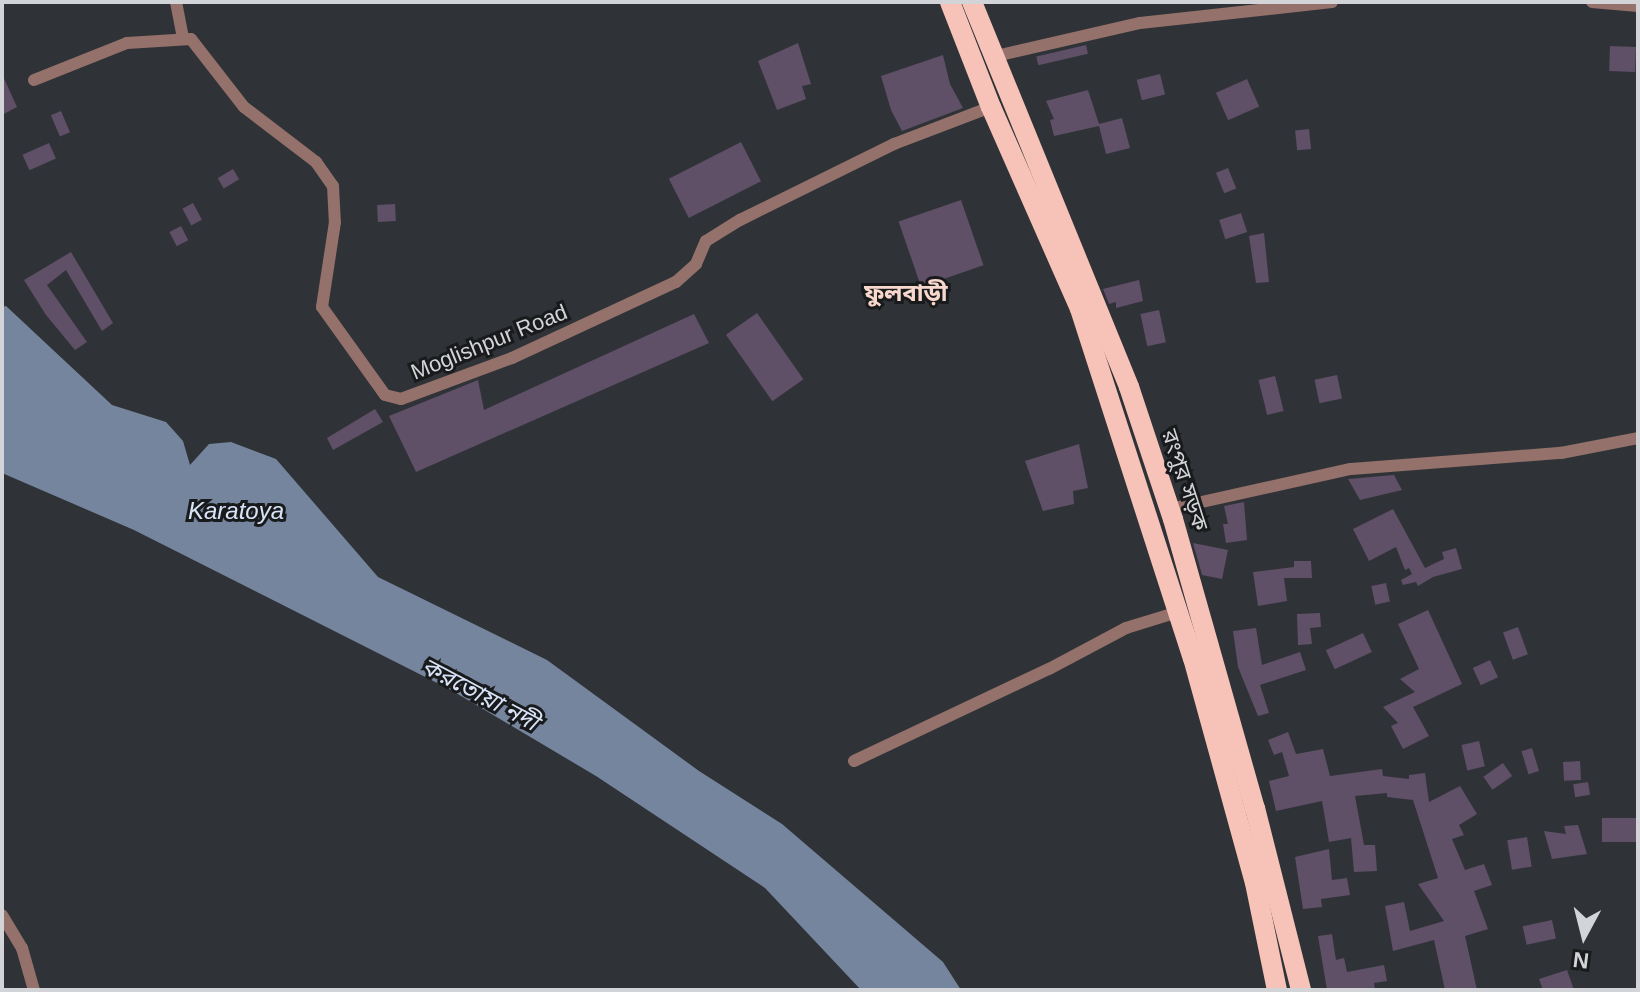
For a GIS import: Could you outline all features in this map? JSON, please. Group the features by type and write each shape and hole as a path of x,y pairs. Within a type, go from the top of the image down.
{"highway":[{"path":"950,2 991,107 1080,309 1178,612 1255,883 1277,990"},
{"name":"রংপুর সড়ক","path":"972,2 1129,387 1170,509 1255,808 1301,990"}],"street":[{"path":"34,80 127,43 183,38 176,2"},
{"path":"996,56 1140,23 1332,2"},
{"path":"1592,2 1638,6"},
{"name":"Moglishpur Road","path":"183,38 191,39 244,107 316,162 333,186 335,222 322,307 385,395 401,399 512,358 676,282 696,264 706,241 740,220 894,144 991,107"},
{"path":"1170,509 1351,469 1561,453 1638,438"},
{"path":"854,761 1049,669 1126,628 1178,612"},
{"path":"2,915 22,948 34,990"}],"water":[{"name":"Karatoya","path":"6,306 112,405 166,422 183,441 190,465 209,444 231,442 276,459 378,577 547,660 699,771 782,824 943,962 961,990 861,990 765,888 596,776 451,690 134,530 2,473 2,307"}],"building":[{"path":"798,43 811,84 802,86 806,99 777,110 758,61"},
{"path":"1086,45 1088,54 1038,65 1036,56"},
{"path":"1610,46 1636,47 1635,72 1609,71"},
{"path":"943,55 950,84 963,108 902,131 891,110 881,76"},
{"path":"2,74 17,107 2,115"},
{"path":"1160,74 1165,94 1142,100 1137,80"},
{"path":"1247,79 1259,106 1228,120 1216,93"},
{"path":"1088,90 1099,124 1122,118 1130,148 1106,154 1099,126 1054,136 1050,120 1054,119 1046,101"},
{"path":"61,111 70,132 60,136 51,115"},
{"path":"1309,129 1311,149 1297,150 1295,130"},
{"path":"741,142 761,181 689,218 669,179"},
{"path":"49,143 56,159 29,170 23,155"},
{"path":"1228,168 1236,188 1224,193 1216,173"},
{"path":"233,169 239,179 224,189 218,178"},
{"path":"961,200 983,265 921,287 899,221"},
{"path":"193,203 202,220 191,225 182,209"},
{"path":"395,204 396,221 378,222 377,205"},
{"path":"1241,213 1247,232 1225,239 1219,220"},
{"path":"181,226 188,240 177,246 169,232"},
{"path":"1264,233 1269,282 1256,283 1249,236"},
{"path":"71,252 113,323 102,331 66,270 47,285 87,342 75,350 46,315 24,280"},
{"path":"1139,280 1143,301 1116,308 1116,302 1109,304 1103,289"},
{"path":"1159,310 1166,342 1147,346 1140,314"},
{"path":"757,313 803,379 772,401 726,335"},
{"path":"694,314 709,343 416,472 389,416 478,380 484,410"},
{"path":"1337,375 1342,398 1319,403 1315,380"},
{"path":"1275,376 1284,411 1267,415 1259,380"},
{"path":"375,409 383,422 333,450 327,438"},
{"path":"1079,444 1088,488 1073,491 1074,504 1043,511 1025,461"},
{"path":"1394,475 1402,490 1360,500 1348,479"},
{"path":"1244,502 1247,540 1226,543 1223,524 1228,524 1224,506"},
{"path":"1393,509 1425,568 1444,559 1442,552 1456,548 1462,569 1433,577 1418,586 1416,582 1403,585 1401,580 1412,574 1409,568 1405,570 1396,547 1369,561 1353,529"},
{"path":"1193,543 1228,550 1222,579 1202,575"},
{"path":"1294,561 1311,561 1312,578 1284,578 1287,601 1258,606 1253,572 1294,567"},
{"path":"1386,583 1390,602 1375,605 1371,586"},
{"path":"1428,610 1462,684 1413,707 1429,736 1403,749 1391,726 1398,723 1383,707 1415,692 1400,679 1419,669 1398,624"},
{"path":"1320,613 1321,627 1310,628 1312,644 1298,645 1297,614"},
{"path":"1518,627 1528,654 1513,660 1503,632"},
{"path":"1256,628 1262,665 1300,652 1306,670 1260,685 1269,713 1258,716 1238,667 1233,631"},
{"path":"1363,633 1372,652 1335,669 1326,650"},
{"path":"1490,660 1498,677 1481,685 1473,668"},
{"path":"1288,732 1296,754 1323,749 1330,776 1382,769 1383,776 1409,779 1409,775 1425,773 1429,802 1460,786 1477,814 1459,825 1464,835 1452,839 1465,870 1484,864 1492,885 1474,891 1488,929 1465,936 1477,990 1445,990 1434,940 1393,951 1385,906 1404,902 1410,931 1444,921 1418,884 1438,878 1413,800 1387,797 1387,793 1355,796 1364,845 1375,845 1377,871 1354,872 1351,838 1329,842 1322,801 1276,811 1269,781 1289,776 1282,752 1274,755 1268,740"},
{"path":"1479,741 1485,766 1467,770 1461,745"},
{"path":"1532,748 1539,771 1528,774 1521,751"},
{"path":"1580,761 1581,780 1564,781 1563,762"},
{"path":"1503,763 1512,776 1493,790 1483,777"},
{"path":"1588,782 1590,795 1575,797 1573,784"},
{"path":"1602,818 1638,818 1638,842 1602,842"},
{"path":"1578,825 1587,854 1552,859 1544,831 1566,834 1564,826"},
{"path":"1527,837 1532,867 1512,870 1507,840"},
{"path":"1329,849 1332,880 1347,878 1350,895 1321,899 1322,907 1303,909 1295,857"},
{"path":"1552,920 1556,939 1527,945 1523,926"},
{"path":"1332,934 1336,960 1344,958 1347,972 1384,965 1387,981 1374,983 1375,990 1327,990 1318,936"},
{"path":"1567,970 1574,990 1543,990 1539,979"}],"district":[{"name":"ফুলবাড়ী","path":"906,293"}],"water label":[{"name":"করতোয়া নদী","path":"480,694"}]}
